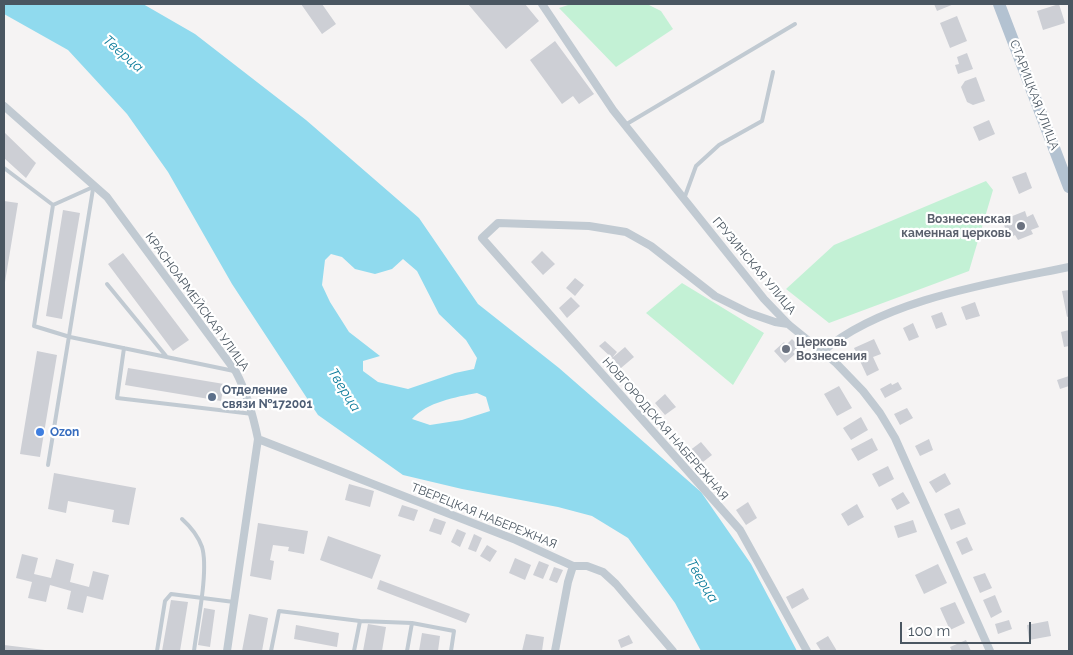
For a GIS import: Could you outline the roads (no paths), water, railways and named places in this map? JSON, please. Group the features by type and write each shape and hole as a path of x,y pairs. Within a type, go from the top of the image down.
{"main road":[{"name":"СТАРИЦКАЯ УЛИЦА","path":"1000,4 1069,187"}],"street":[{"name":"ГРУЗИНСКАЯ УЛИЦА","path":"542,4 625,124 764,299 788,324 836,363 864,392 880,413 895,438 990,651"},
{"name":"КРАСНОАРМЕЙСКАЯ УЛИЦА","path":"4,106 106,197 236,372 243,385 253,414 258,439 226,651"},
{"name":"НОВГОРОДСКАЯ НАБЕРЕЖНАЯ","path":"788,324 775,322 715,296 651,246 626,232 589,226 498,223 482,238 740,530 807,651"},
{"path":"822,352 853,329 912,304 990,283 1069,268"},
{"name":"ТВЕРЕЦКАЯ НАБЕРЕЖНАЯ","path":"258,439 516,540 573,566 587,566 603,572 616,584 673,651"},
{"path":"555,651 568,582 573,566"}],"lane":[{"path":"625,124 795,24"},
{"path":"684,199 696,166 719,145 762,121 773,72"},
{"path":"4,168 53,205"},
{"path":"53,205 95,186"},
{"path":"48,465 95,186"},
{"path":"53,205 34,326 70,337 236,372"},
{"path":"107,284 166,356"},
{"path":"124,348 117,398 253,414"},
{"path":"182,519 193,530 202,546 205,562 194,651"},
{"path":"157,651 165,601 171,594 234,602"},
{"path":"271,651 279,611 360,621 412,623 454,631 451,651"},
{"path":"354,651 360,621"},
{"path":"407,651 412,623"}],"water":[{"name":"Тверца","path":"4,4 143,4 195,34 306,120 419,218 478,304 559,368 701,492 751,564 797,651 701,651 675,603 628,538 592,516 558,507 462,489 403,475 318,415 232,284 168,172 127,114 68,50 4,14","holes":["331,254 342,257 355,269 375,274 392,269 403,259 417,271 439,314 466,340 477,358 474,369 455,373 408,389 378,382 363,371 363,361 380,356 349,332 330,302 322,285 325,260","477,393 486,397 490,411 462,420 430,425 412,419 418,413 434,404"]}],"place":[{"name":"Вознесенская каменная церковь","path":"1021,226"},
{"name":"Церковь Вознесения","path":"786,349"},
{"name":"Отделение связи №172001","path":"212,397"},
{"name":"Ozon","path":"40,432"}]}
